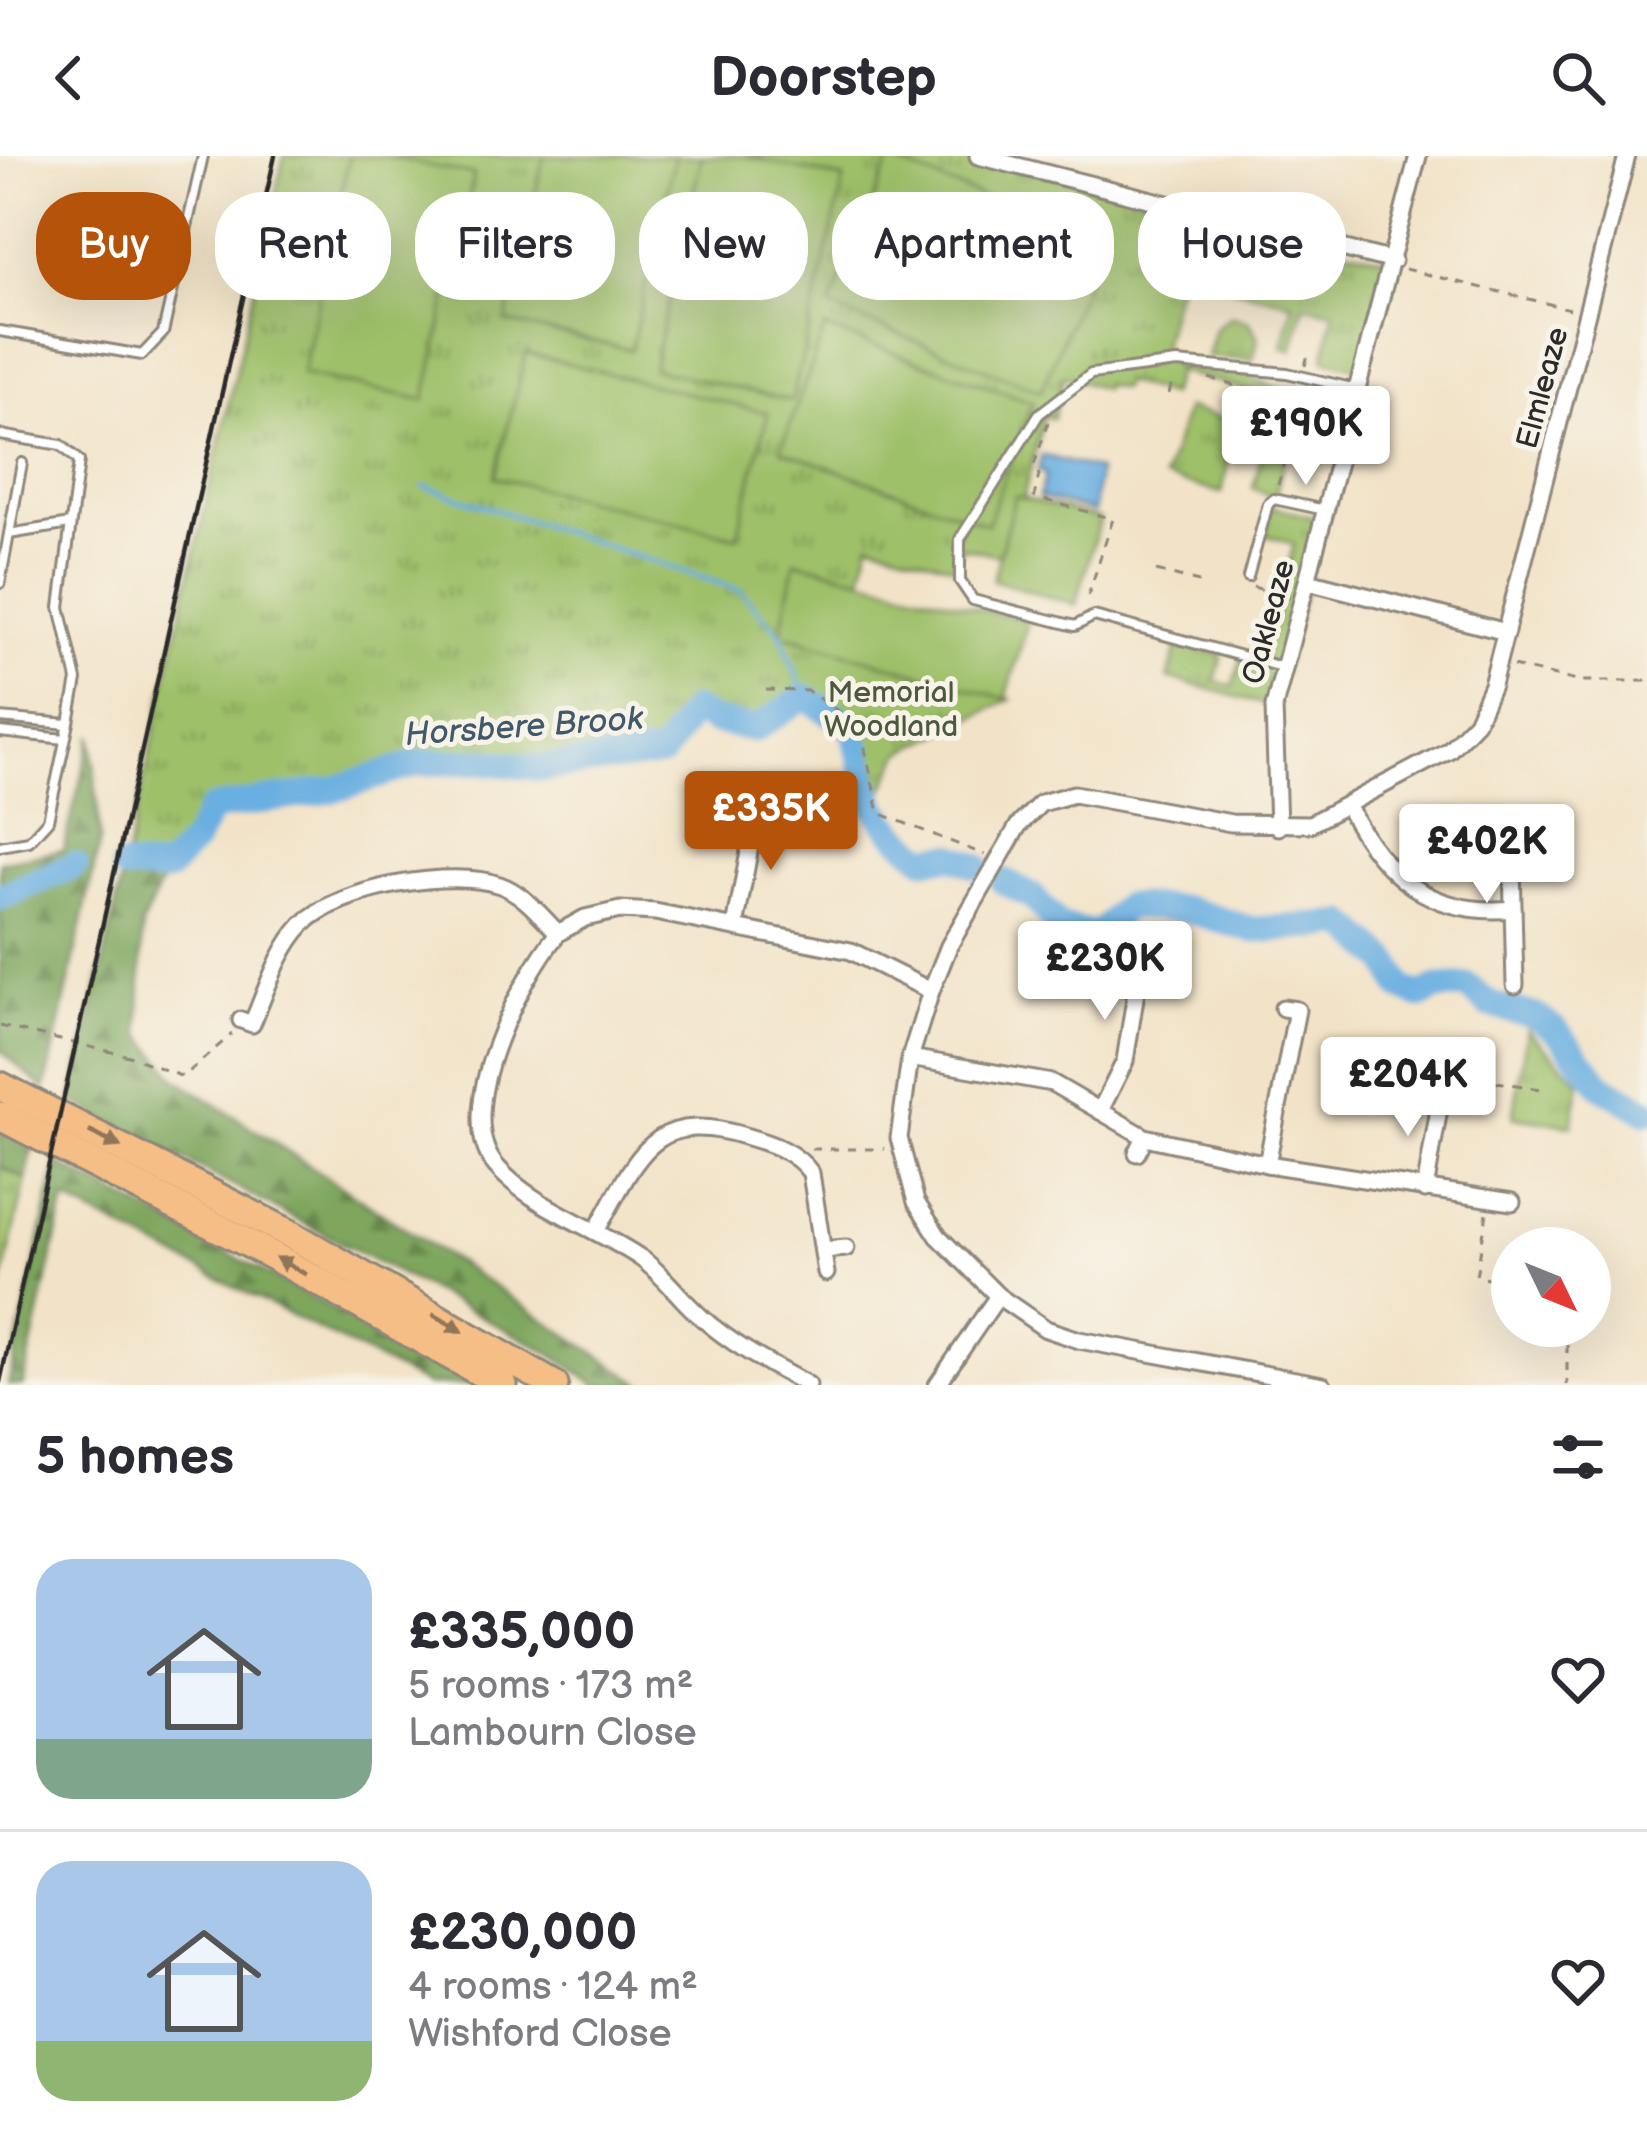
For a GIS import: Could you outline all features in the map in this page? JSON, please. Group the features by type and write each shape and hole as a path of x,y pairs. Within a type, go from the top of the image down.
{"highway":[{"path":"0,1086 309,1244 554,1385"},
{"path":"0,1116 273,1256 503,1385"}],"street":[{"path":"978,156 1399,265"},
{"name":"Oakleaze","path":"1278,827 1274,707 1357,389 1399,265 1418,156"},
{"name":"Elmleaze","path":"1278,827 1310,824 1348,807 1448,750 1477,722 1506,632 1627,156"},
{"path":"1308,580 1506,632"},
{"path":"1278,827 1074,794 1041,803 1018,826 949,946 910,1058 898,1130 916,1202 938,1236 998,1297 1046,1329 1079,1340 1323,1385"},
{"path":"1348,807 1368,846 1408,886 1458,910 1513,909"},
{"path":"735,927 756,809"},
{"path":"1511,826 1515,985"},
{"path":"253,1025 277,965 304,923 344,899 437,878 471,878 504,886 558,932"},
{"path":"808,1385 709,1324 647,1263 496,1166 483,1144 480,1109 490,1064 533,964 558,932 585,918 620,910 851,951 931,992"},
{"path":"1100,1111 1125,1061 1142,956 1117,960"},
{"path":"1267,1164 1297,1010"},
{"path":"910,1058 1052,1083 1145,1136 1267,1164 1512,1202"},
{"path":"1425,1190 1446,1074"},
{"path":"596,1231 636,1162 674,1129 706,1124 778,1148 811,1173 826,1273"},
{"path":"1137,1154 1145,1136"},
{"path":"772,1168 778,1148"},
{"path":"823,1250 846,1249"},
{"path":"937,1385 998,1297"}],"lane":[{"path":"0,331 142,355 163,334 203,156"},
{"path":"1285,668 1094,616 1075,626 973,601 959,581 960,539 1040,414 1091,374 1177,363 1287,373 1357,389"},
{"path":"0,435 73,452 79,460 70,524 72,545 60,608 76,680 69,723 48,820 29,841 0,846"},
{"path":"0,584 22,463"},
{"path":"1250,582 1268,504 1274,499 1327,511"},
{"path":"9,534 70,524"},
{"path":"0,718 69,723"},
{"path":"0,733 65,739"},
{"path":"0,1071 27,1100"}],"path":[{"path":"1399,265 1574,310"},
{"path":"1194,375 1299,404"},
{"path":"1049,420 1034,465 1039,476 1034,496 1113,518 1088,596"},
{"path":"1268,434 1290,438 1274,499"},
{"path":"1156,572 1199,582"},
{"path":"1250,582 1303,601"},
{"path":"1498,662 1577,681 1647,681"},
{"path":"766,690 808,692 860,726 879,813 997,861"},
{"path":"0,1026 129,1056 183,1077 253,1025"},
{"path":"1446,1074 1540,1089"},
{"path":"812,1158 805,1150 885,1149"},
{"path":"1489,1199 1476,1276 1491,1278"},
{"path":"1567,1347 1567,1385"}],"green space":[{"name":"Memorial Woodland","path":"284,156 978,156 1138,196 1138,300 1174,300 1162,345 1176,369 1181,364 1244,375 1294,394 1292,402 1177,371 1169,395 1124,382 1120,389 1104,384 1103,389 1064,376 1053,418 1044,416 1023,498 1015,497 999,555 962,547 955,567 870,542 862,578 795,562 782,634 1011,699 901,753 873,812 854,729 805,697 755,729 712,721 693,710 662,754 542,768 480,761 418,763 333,790 211,809 195,840 167,870 124,868 252,300 391,300 391,192 276,192"},
{"path":"349,156 384,156 474,175 470,192 415,192 415,300 447,300 425,400 302,374 318,300 391,300 391,192 341,192"},
{"path":"544,156 675,156 667,192 639,192 642,300 631,350 506,322 511,300 615,300 615,192 536,192"},
{"path":"702,156 742,156 844,179 841,192 832,192 832,230 792,401 653,369 669,300 808,300 808,192 694,192"},
{"path":"890,160 969,192 877,192"},
{"path":"1346,249 1393,261 1363,369 1324,359 1334,312 1304,305 1292,350 1282,347 1293,303 1281,300 1346,300"},
{"path":"833,300 1078,300 1041,391 830,307"},
{"path":"1231,316 1249,321 1258,338 1253,360 1207,357 1215,328"},
{"path":"825,328 1032,402 987,524 781,450"},
{"path":"526,353 768,413 737,537 495,477"},
{"path":"1186,408 1236,423 1222,493 1164,478"},
{"path":"1266,439 1289,444 1274,499 1253,488"},
{"path":"1015,496 1100,519 1076,605 993,580"},
{"path":"1272,507 1324,520 1274,707 1168,678 1178,645 1222,655 1215,681 1233,686 1242,657 1263,662 1294,544 1265,535"},
{"path":"795,561 1028,621 1006,699 781,634"},
{"path":"92,735 100,841 45,1090 0,1050 0,862 63,850"},
{"path":"124,868 167,870 142,924 140,1033 177,1079 644,1385 598,1385 539,1347 72,1101"},
{"path":"1527,1030 1580,1082 1572,1125 1513,1117"},
{"path":"0,1133 32,1150 26,1179 0,1166"},
{"path":"57,1163 471,1385 427,1385 65,1200 23,1385 8,1385"},
{"path":"0,1166 26,1179 0,1294"}],"water":[{"path":"1042,455 1098,470 1094,512 1039,497 1046,474 1038,471"}],"waterway":[{"path":"424,486 740,590 781,634 805,697"},
{"name":"Horsbere Brook","path":"124,868 167,870 195,840 211,809 333,790 418,763 480,761 542,768 662,754 693,710 712,721 755,729 805,697 854,728 873,802 891,829 925,858 952,856 977,866"},
{"name":"Horsbere Brook","path":"0,897 75,865"},
{"name":"Horsbere Brook","path":"1003,881 1033,897 1058,926 1098,935 1126,906 1185,909 1253,930 1345,924 1388,961 1402,988 1420,996 1437,988 1467,986 1490,1005 1535,1016 1557,1031 1602,1086 1647,1111"}],"railway":[{"path":"0,1382 275,156"}]}
